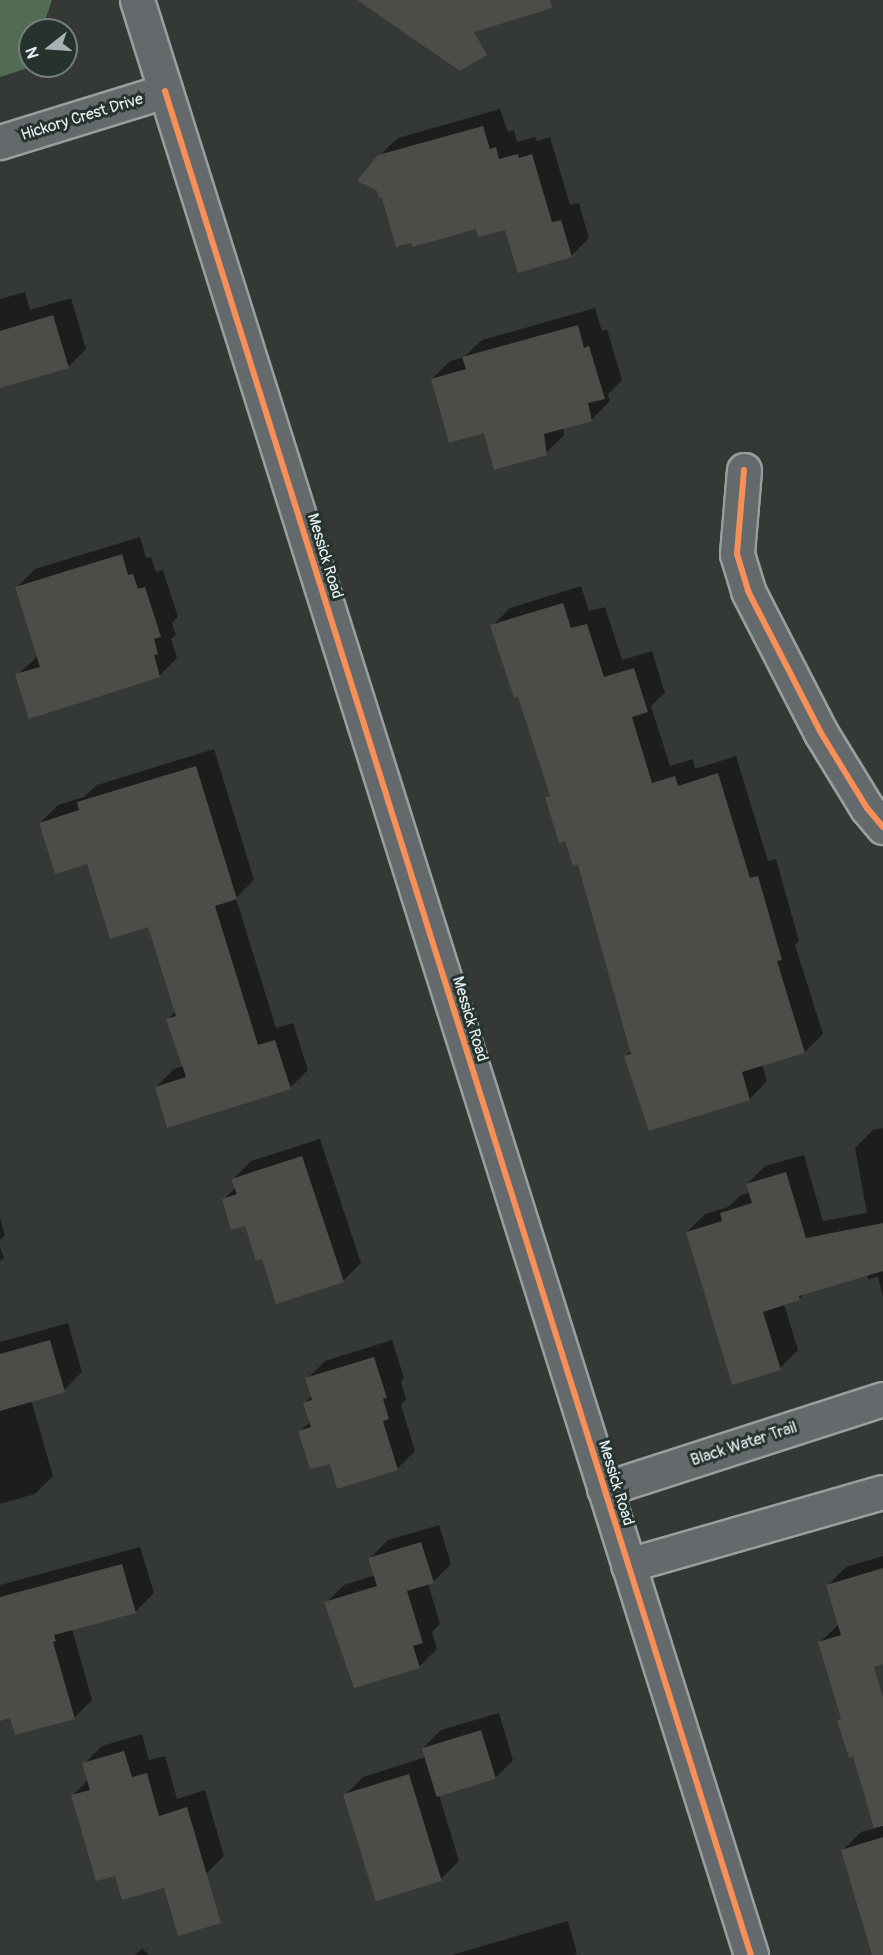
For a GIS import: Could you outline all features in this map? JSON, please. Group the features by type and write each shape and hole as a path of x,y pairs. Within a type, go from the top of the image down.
{"street":[{"name":"Messick Road","path":"137,0 751,1955"},
{"name":"Hickory Crest Drive","path":"0,142 165,91"},
{"path":"744,470 737,554 748,591 821,733 867,808 883,827"},
{"name":"Black Water Trail","path":"604,1490 883,1399"},
{"path":"628,1565 883,1492"}],"green space":[{"path":"0,0 52,0 46,18 18,18 18,71 0,77"}],"building":[{"path":"357,0 550,0 552,8 474,32 487,55 460,71"},
{"path":"483,126 490,149 496,147 499,159 518,154 519,158 532,154 552,222 561,220 572,257 518,273 505,230 478,237 476,229 412,247 411,243 396,247 382,198 379,198 377,191 357,181 378,155"},
{"path":"53,315 69,368 0,388 0,331"},
{"path":"578,325 584,348 589,346 605,399 588,403 592,421 544,434 547,455 494,470 484,433 449,443 431,379 466,369 462,357"},
{"path":"122,554 128,575 133,574 138,589 145,587 161,637 154,639 158,654 154,655 160,677 29,719 15,674 40,667 15,587"},
{"path":"563,603 571,628 587,624 604,677 634,668 648,712 632,717 652,783 675,776 678,786 718,773 750,878 758,876 782,960 777,961 805,1053 742,1072 750,1100 649,1131 624,1056 631,1054 578,865 573,866 565,841 559,843 545,797 550,796 518,697 514,698 490,625"},
{"path":"196,766 237,899 215,906 258,1045 275,1040 291,1089 167,1128 155,1087 186,1077 166,1019 176,1016 148,927 110,939 87,864 55,874 39,823 79,810 77,802"},
{"path":"302,1156 344,1282 276,1304 262,1259 256,1261 245,1226 231,1230 222,1199 237,1194 231,1179"},
{"path":"786,1172 806,1238 883,1223 883,1271 799,1296 800,1300 763,1312 781,1370 732,1385 686,1232 722,1221 720,1213 752,1203 746,1184"},
{"path":"50,1340 65,1392 0,1411 0,1354"},
{"path":"374,1357 387,1398 383,1399 389,1419 383,1421 398,1470 337,1489 330,1464 310,1469 298,1431 311,1427 303,1403 312,1400 305,1378"},
{"path":"421,1542 434,1583 407,1591 423,1643 413,1646 420,1668 354,1688 324,1602 377,1586 368,1558"},
{"path":"122,1564 136,1613 54,1635 56,1641 53,1642 75,1719 15,1735 10,1718 0,1721 0,1597"},
{"path":"883,1568 883,1664 874,1667 883,1697 883,1826 874,1828 853,1756 849,1758 837,1721 841,1719 818,1642 841,1635 826,1585"},
{"path":"481,1730 496,1779 437,1797 422,1748"},
{"path":"124,1751 132,1777 147,1773 159,1816 187,1807 221,1923 178,1936 164,1888 122,1900 115,1876 96,1881 71,1795 90,1790 82,1763"},
{"path":"409,1774 442,1881 376,1901 343,1794"},
{"path":"883,1837 883,1955 872,1955 841,1850"}],"cycle path":[{"path":"165,91 751,1955"},
{"path":"744,470 737,554 748,591 821,733 867,808 883,827"}]}
